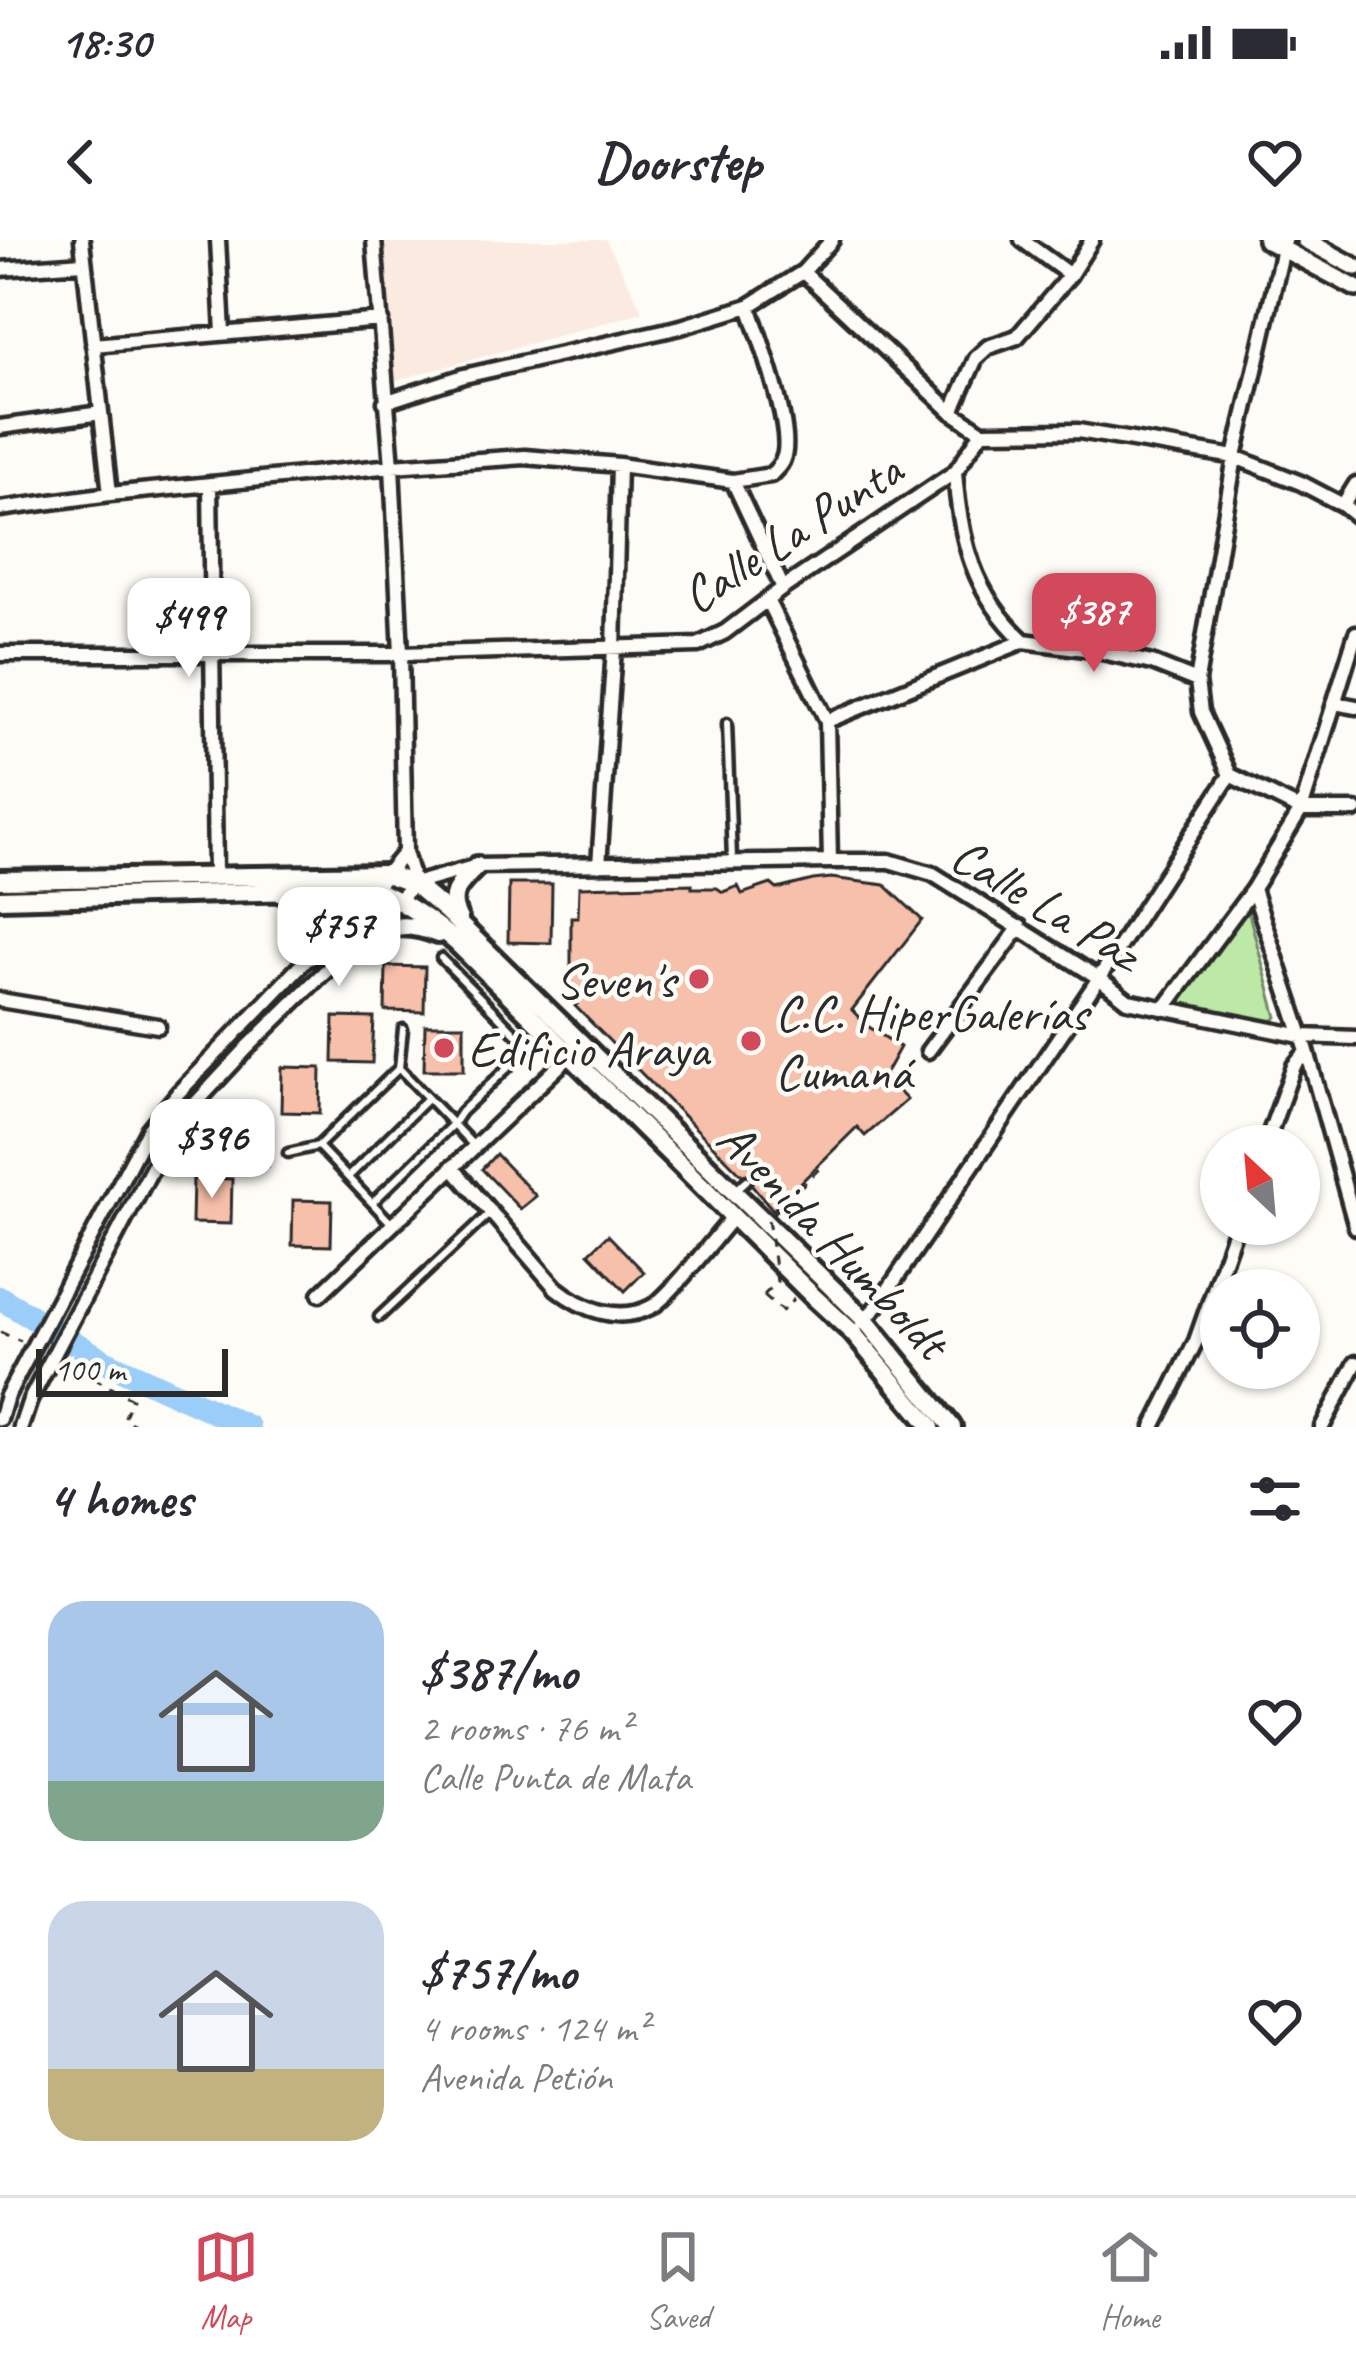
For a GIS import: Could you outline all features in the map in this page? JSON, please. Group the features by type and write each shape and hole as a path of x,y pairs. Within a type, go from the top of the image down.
{"main road":[{"path":"354,942 386,927 401,926 459,935 452,896 477,866"},
{"name":"Avenida Humboldt","path":"0,880 386,874 414,884 576,1050 733,1193 952,1427"},
{"name":"Avenida Humboldt","path":"374,889 459,935"},
{"path":"0,899 374,889"},
{"path":"271,890 305,904 313,914 310,956"},
{"name":"Avenida Humboldt","path":"576,1050 805,1288 859,1326 932,1427"}],"street":[{"path":"82,240 110,494"},
{"path":"218,240 223,333"},
{"path":"21,1427 30,1400 167,1140 248,1047 414,884 405,852 392,466 374,240"},
{"path":"385,402 464,376 681,327 749,306 803,272 832,240"},
{"path":"1022,240 1070,275"},
{"path":"952,412 976,358 988,347 1017,337 1070,275 1092,240"},
{"path":"1266,240 1284,245 1356,288"},
{"path":"1305,240 1356,267"},
{"path":"1284,245 1235,457 1197,681 1201,712 1230,775 1301,810 1356,810"},
{"path":"0,269 83,263"},
{"path":"803,272 952,412 982,433 1078,431 1235,457 1301,483 1356,516"},
{"path":"0,509 210,484 525,457 733,481 771,475 783,459 785,444 775,380 749,306"},
{"path":"93,345 381,320"},
{"path":"0,427 101,413"},
{"name":"Calle La Punta","path":"0,654 401,654 698,645 724,632 955,472 982,433"},
{"path":"598,865 614,650 619,465"},
{"path":"955,472 958,509 980,584 999,618 1024,641"},
{"path":"733,481 783,588"},
{"path":"210,484 215,875"},
{"path":"1343,505 1356,484"},
{"path":"768,602 827,721 830,862"},
{"path":"1164,1009 1253,889 1301,810 1356,633"},
{"path":"827,721 1024,641 1152,663 1197,681"},
{"path":"1335,703 1356,706"},
{"path":"859,1326 1099,978 1230,775"},
{"path":"0,1419 7,1396 148,1130 405,852"},
{"name":"Calle La Paz","path":"414,884 477,866 889,862 933,874 1129,1001 1302,1036 1356,1038"},
{"path":"1253,889 1307,1051 1356,1227"},
{"path":"928,1052 1020,927"},
{"path":"0,1000 158,1026"},
{"path":"320,1294 576,1050"},
{"path":"1273,1125 1294,1066 1307,1051"},
{"path":"452,1167 556,1288 576,1304 605,1313 628,1314 654,1306 733,1217"},
{"path":"1153,1427 1196,1342 1230,1245"},
{"path":"1322,1427 1356,1363"}],"lane":[{"path":"727,724 732,863"},
{"path":"372,1203 522,1052 518,1036 441,958"},
{"path":"288,1153 318,1146 399,1068 403,1029"},
{"path":"399,1068 474,1146"},
{"path":"348,1178 428,1098"},
{"path":"318,1146 392,1224"},
{"path":"733,1193 747,1180"},
{"path":"380,1317 490,1213"}],"path":[{"path":"805,1288 782,1311 764,1295 777,1282 768,1219 819,1164"},
{"path":"66,1363 132,1399 124,1419 139,1427"}],"shaded area":[{"path":"379,240 606,240 643,312 394,381"}],"green space":[{"path":"1247,907 1277,1017 1271,1023 1182,1006 1181,999"}],"building":[{"name":"C.C. HiperGalerías Cumaná","path":"831,878 885,885 922,920 852,1010 900,1047 884,1076 907,1100 865,1136 857,1127 773,1210 752,1185 752,1174 742,1175 575,1006 568,994 571,917 578,917 579,887 692,884 692,888 723,892 738,886 742,894 771,884 777,889"},
{"path":"509,884 552,884 551,943 508,942"},
{"path":"386,966 425,967 424,1012 385,1011"},
{"path":"334,1017 374,1018 372,1063 333,1062"},
{"name":"Edificio Araya","path":"425,1025 464,1025 464,1070 424,1070"},
{"path":"282,1067 321,1068 320,1113 281,1112"},
{"path":"230,1120 269,1121 268,1166 229,1165"},
{"path":"496,1154 536,1196 520,1209 482,1169"},
{"path":"193,1178 232,1179 231,1224 192,1223"},
{"path":"293,1200 332,1201 331,1246 292,1245"},
{"path":"608,1235 644,1272 625,1291 589,1253"}],"waterway":[{"path":"0,1298 106,1362 248,1427"}],"place":[{"name":"Seven's","path":"699,979"},
{"name":"C.C. HiperGalerías Cumaná","path":"751,1041"},
{"name":"Edificio Araya","path":"444,1048"}]}
